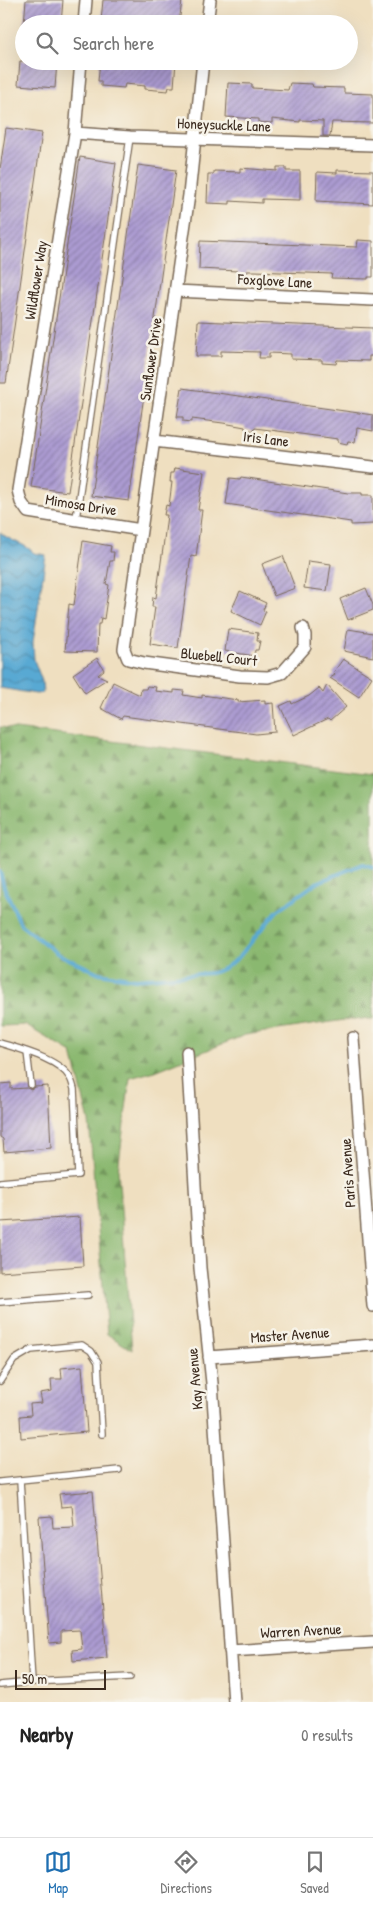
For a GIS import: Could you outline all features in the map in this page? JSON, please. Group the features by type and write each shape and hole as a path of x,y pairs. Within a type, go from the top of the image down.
{"street":[{"path":"85,15 86,0"},
{"path":"208,15 210,0"},
{"name":"Wildflower Way","path":"21,502 18,490 74,133 80,70"},
{"name":"Sunflower Drive","path":"128,659 124,649 175,292 202,70"},
{"name":"Honeysuckle Lane","path":"74,133 130,137 373,145"},
{"name":"Foxglove Lane","path":"175,292 373,300"},
{"name":"Iris Lane","path":"154,441 373,467"},
{"name":"Mimosa Drive","path":"21,502 28,512 141,530"},
{"name":"Bluebell Court","path":"128,659 144,663 240,676 268,677 282,673 305,647 303,628"},
{"name":"Paris Avenue","path":"352,1038 373,1306"},
{"name":"Kay Avenue","path":"187,1052 200,1268 212,1383 234,1702"},
{"name":"Master Avenue","path":"209,1357 373,1345"},
{"name":"Warren Avenue","path":"230,1651 373,1642"}],"lane":[{"path":"76,519 130,137"},
{"path":"0,1043 27,1052 61,1067 70,1077 74,1089 78,1175 0,1182"},
{"path":"27,1052 30,1085"},
{"path":"0,1302 88,1295"},
{"path":"0,1380 14,1360 31,1350 82,1345 91,1351 98,1362 102,1434"},
{"path":"0,1482 119,1470"},
{"path":"20,1480 32,1682"},
{"path":"0,1685 130,1676"}],"green space":[{"path":"0,727 373,774 373,1019 351,1019 245,1035 155,1071 130,1078 118,1170 132,1350 107,1334 89,1121 72,1053 25,1025 0,1026"}],"water":[{"path":"0,532 34,553 46,555 33,642 34,660 42,681 43,693 36,694 0,688"}],"building":[{"path":"26,0 63,0 62,15 25,15"},
{"path":"103,0 182,0 180,15 102,15"},
{"path":"19,70 56,70 55,88 18,85"},
{"path":"99,70 175,70 174,87 169,87 168,91 145,89 145,86 125,84 124,88 101,86 101,81 98,81"},
{"path":"228,83 252,84 252,88 288,90 290,83 312,84 313,87 344,88 344,93 373,94 373,123 332,122 330,136 323,136 323,121 300,120 300,122 272,119 272,123 258,122 258,119 226,117"},
{"path":"6,128 42,133 6,383 0,383 0,169"},
{"path":"80,157 116,163 68,492 31,487"},
{"path":"138,165 176,170 129,501 91,496"},
{"path":"277,167 286,167 286,171 300,171 300,200 262,199 262,203 230,201 230,204 207,203 208,174 214,174 214,171 240,172 240,168 277,171"},
{"path":"337,170 373,171 373,204 316,201 317,172 337,173"},
{"path":"358,240 373,241 373,277 368,277 368,279 331,278 332,274 247,271 247,274 238,274 238,271 199,269 200,241 357,247"},
{"path":"198,321 373,328 373,356 369,356 369,361 337,360 336,364 322,363 322,360 291,359 291,354 269,353 269,358 259,358 260,352 221,351 221,356 196,356"},
{"path":"182,388 373,415 373,431 357,428 355,442 348,441 347,444 338,442 338,439 255,428 254,431 245,429 245,427 192,419 192,422 183,421 183,417 177,417"},
{"path":"175,468 204,472 198,510 202,510 196,557 191,556 178,648 150,644 155,607 152,607 153,597 156,598 167,515 164,515 166,505 169,506 172,482 170,482 171,473 174,473"},
{"path":"241,477 373,495 373,524 351,525 351,522 226,504 230,478 240,479"},
{"path":"83,541 111,546 110,552 114,552 113,561 110,561 106,584 109,585 104,619 101,618 100,624 98,624 97,652 65,651 69,604 74,605"},
{"path":"283,556 295,588 274,596 262,564"},
{"path":"308,561 331,564 327,591 304,588"},
{"path":"366,588 373,605 373,610 348,620 340,599"},
{"path":"240,591 266,603 263,610 266,611 260,625 231,611"},
{"path":"228,629 258,633 257,641 260,641 254,656 225,651"},
{"path":"348,629 373,633 373,657 344,651"},
{"path":"97,658 104,670 98,675 107,679 85,693 73,674"},
{"path":"343,659 372,677 359,697 330,678 335,675 333,673"},
{"path":"113,682 140,695 141,689 146,689 147,686 156,687 155,691 174,693 174,690 184,691 183,695 202,698 202,695 238,700 238,702 265,700 265,704 273,703 275,732 256,734 123,716 121,719 101,708"},
{"path":"327,685 346,707 330,721 328,719 294,735 280,706 291,701 292,704 309,696 319,688 323,693"},
{"path":"11,1083 11,1089 27,1088 31,1090 35,1087 48,1086 51,1148 4,1152 3,1139 0,1137 0,1084"},
{"path":"80,1217 83,1266 0,1272 0,1222"},
{"path":"82,1366 87,1432 21,1438 20,1416 31,1415 30,1404 42,1403 40,1393 52,1391 51,1379 62,1379 61,1368"},
{"path":"93,1491 107,1658 73,1661 72,1650 82,1649 80,1630 61,1631 61,1642 49,1643 39,1517 52,1516 53,1528 74,1527 72,1506 61,1507 59,1494"}],"waterway":[{"path":"0,872 4,887 21,925 58,954 99,973 135,979 212,973 225,968 238,958 277,911 316,883 363,864 373,867"}]}
